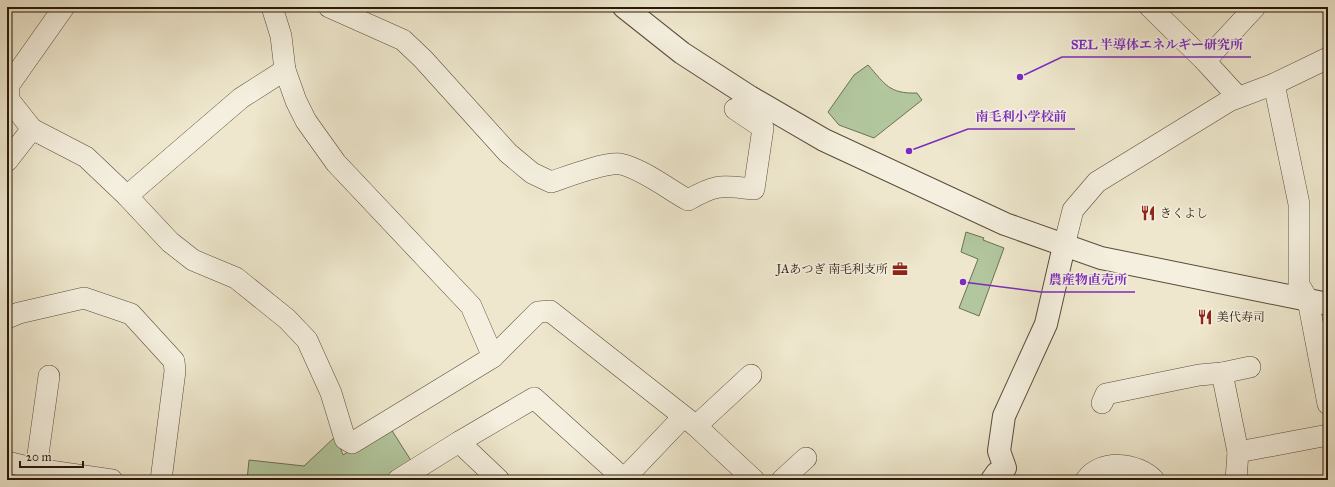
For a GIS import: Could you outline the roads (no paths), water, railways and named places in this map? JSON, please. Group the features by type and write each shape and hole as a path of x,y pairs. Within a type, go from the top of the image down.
{"street":[{"path":"64,7 9,85 9,100 32,129 86,157 127,196 170,242 192,260 236,278 287,319 307,340 330,393 345,439 352,443 493,357 538,312 550,311 689,422 754,480"},
{"path":"272,7 281,36 285,70 296,100 306,121 336,162 471,306 493,357"},
{"path":"328,7 403,40 423,59 508,153 532,173 551,182 583,170 619,164 642,174 688,200 708,189 720,186 754,189 763,128 735,109"},
{"path":"624,7 682,53 750,97 824,140 1004,224 1101,258 1318,302"},
{"path":"1150,7 1205,62 1238,98"},
{"path":"1205,62 1255,7"},
{"path":"1002,476 999,451 1004,416 1046,324 1073,210 1097,182 1229,101 1274,84 1328,58"},
{"path":"127,196 241,98 285,70"},
{"path":"1274,84 1299,204 1299,285 1318,302 1328,404"},
{"path":"7,161 32,129"},
{"path":"7,318 19,313 84,298 131,314 174,361 175,371 161,480"},
{"path":"1102,402 1106,394 1199,375 1222,374 1250,367"},
{"path":"1222,374 1238,452 1236,480"},
{"path":"398,480 534,398 623,480 689,422 751,375"},
{"path":"36,468 53,386"},
{"path":"1238,452 1328,435"},
{"path":"459,442 499,480"},
{"path":"782,480 806,458"},
{"path":"7,462 112,480"},
{"path":"1086,480 1098,470 1122,465 1147,472 1154,480"}],"place":[{"name":"SEL 半導体エネルギー研究所","path":"1020,77"},
{"name":"南毛利小学校前","path":"909,151"},
{"name":"きくよし","path":"1148,213"},
{"name":"JAあつぎ 南毛利支所","path":"900,269"},
{"name":"農産物直売所","path":"963,282"},
{"name":"美代寿司","path":"1205,317"}]}
